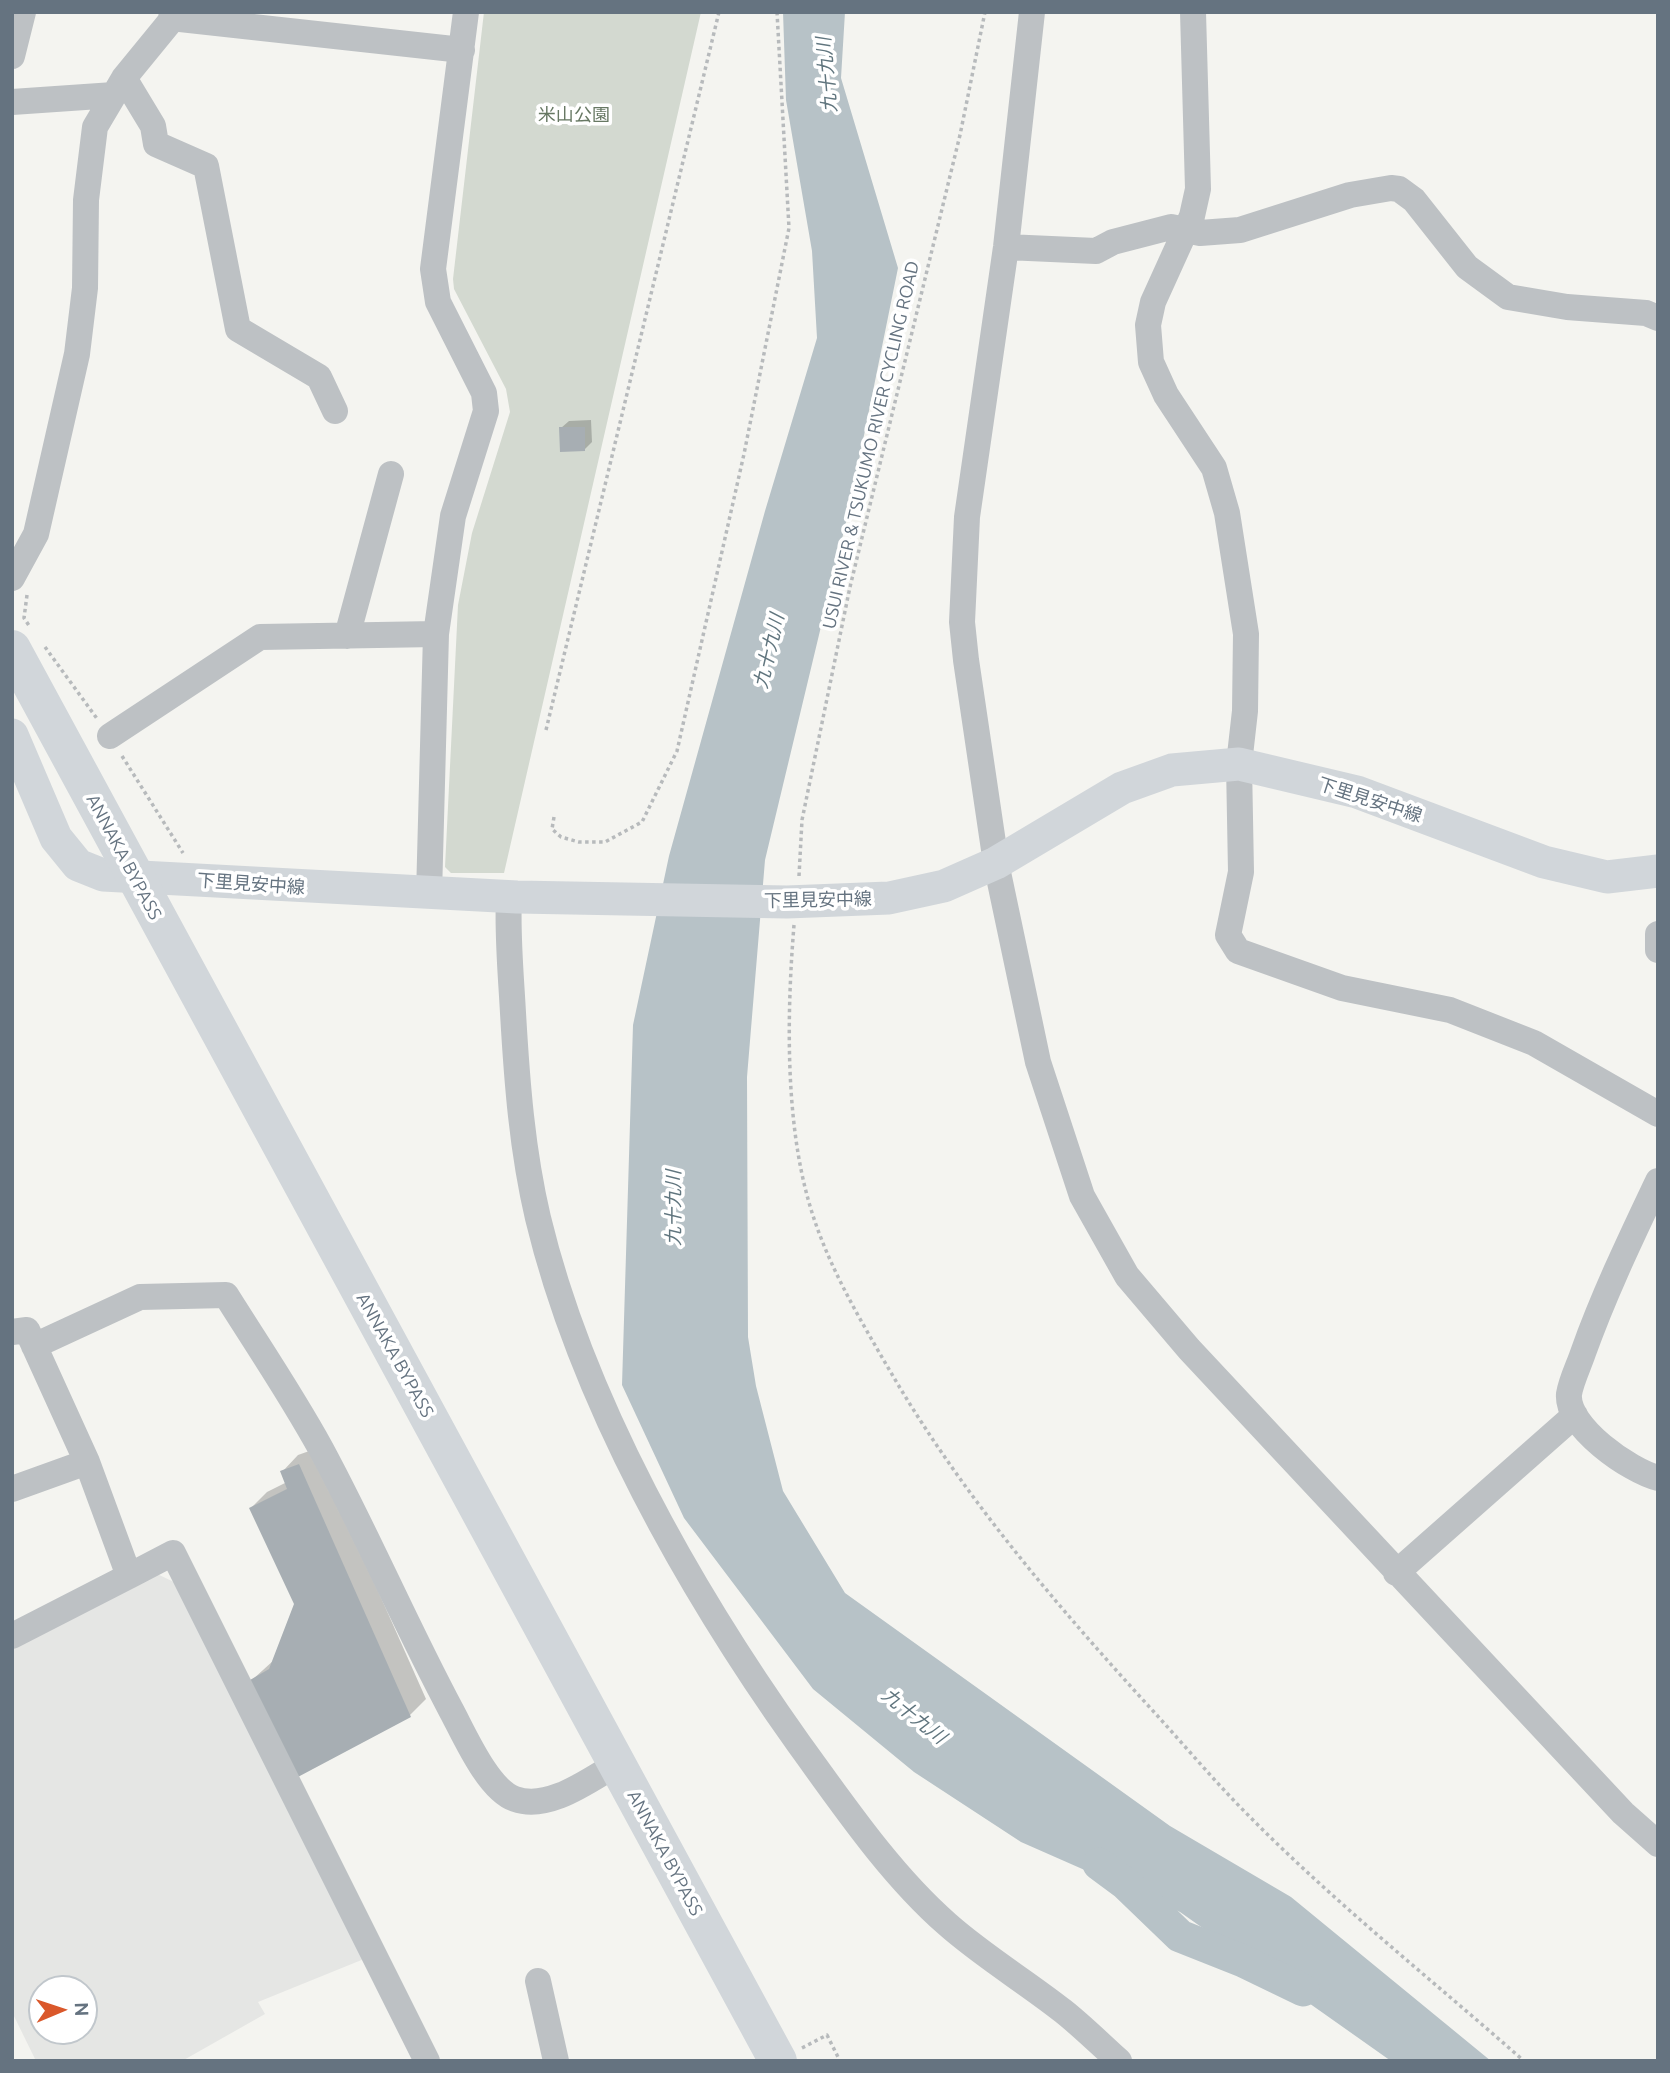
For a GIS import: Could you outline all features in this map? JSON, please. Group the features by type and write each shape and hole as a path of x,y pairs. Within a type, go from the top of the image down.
{"highway":[{"name":"ANNAKA BYPASS","path":"28,639 124,856 778,2061"}],"main road":[{"name":"下里見安中線","path":"16,758 56,838 78,865 103,874 200,881 429,895 793,902 889,898 943,886 996,863 1122,788 1172,770 1239,764 1357,792 1544,862 1607,877 1658,870"}],"street":[{"path":"12,57 23,12"},
{"path":"429,895 436,634 453,516 486,411 484,393 438,302 433,270 466,12"},
{"path":"1031,12 1006,247 967,517 962,622 996,863 1038,1062 1082,1196 1127,1276 1189,1349 1623,1813 1658,1844"},
{"path":"1193,12 1198,189 1185,230 1153,302 1148,325 1151,362 1166,395 1213,468 1227,513 1246,634 1245,711 1239,764 1241,872 1228,935 1238,951 1342,988 1450,1010 1534,1043 1658,1114"},
{"path":"20,584 36,534 77,354 85,288 86,200 95,127 119,87 175,15 462,50"},
{"path":"12,102 119,87"},
{"path":"119,87 153,126 156,144 206,166 237,329 318,377 335,411"},
{"path":"1006,247 1096,251 1113,242 1171,227 1200,233 1240,230 1350,195 1391,188 1414,200 1467,267 1508,297 1567,307 1646,313 1658,318"},
{"path":"347,636 391,474"},
{"path":"110,736 260,637 436,634"},
{"path":"513,897 518,1094 538,1216 572,1333 604,1408 671,1540 712,1612 772,1705 845,1807 913,1889 947,1924 1066,2013 1104,2056"},
{"path":"1658,934 1658,950"},
{"path":"1658,1181 1598,1311 1569,1395 1574,1415 1605,1449 1646,1475 1658,1478"},
{"path":"129,1576 87,1462 23,1339 140,1297 226,1295 321,1449 437,1684 497,1786 513,1799 531,1802 573,1789 617,1763"},
{"path":"1396,1573 1574,1415"},
{"path":"12,1489 87,1462"},
{"path":"12,1636 173,1553 426,2061"},
{"path":"538,1981 556,2061"}],"path":[{"path":"547,730 719,12"},
{"path":"554,817 552,829 561,837 579,842 605,842 633,827 642,822 677,751 744,454 789,228 777,12"},
{"name":"USUI RIVER & TSUKUMO RIVER CYCLING ROAD","path":"985,12 960,135 847,601 802,820 793,902 788,998 797,1159 809,1203 828,1254 853,1306 911,1407 970,1494 1087,1638 1249,1816 1524,2061"},
{"path":"20,584 28,639 110,736 200,881"},
{"path":"827,2035 840,2061"}],"shaded area":[{"path":"153,1572 176,1583 364,1959 258,2002 265,2014 182,2061 36,2061 28,2045 98,2045 98,1975 28,1975 28,2045 12,2012 12,1645"}],"green space":[{"name":"米山公園","path":"484,12 701,12 504,873 451,873 445,867 458,605 472,533 510,412 506,389 454,289 453,279"}],"water":[{"path":"783,12 845,12 841,78 898,268 848,514 765,860 747,1077 748,1337 756,1386 783,1491 845,1593 1170,1826 1291,1897 1491,2061 1391,2061 1180,1912 1021,1842 914,1772 813,1689 684,1518 622,1385 633,1025 669,856 765,511 817,338 812,251 786,100"}],"building":[{"path":"559,427 585,427 585,451 560,452"},
{"path":"299,1464 411,1717 296,1778 250,1680 269,1669 294,1604 249,1508 287,1489 280,1471"}],"waterway":[{"name":"九十九川","path":"1099,1864 1126,1884 1180,1936 1243,1961 1303,1990"}]}
